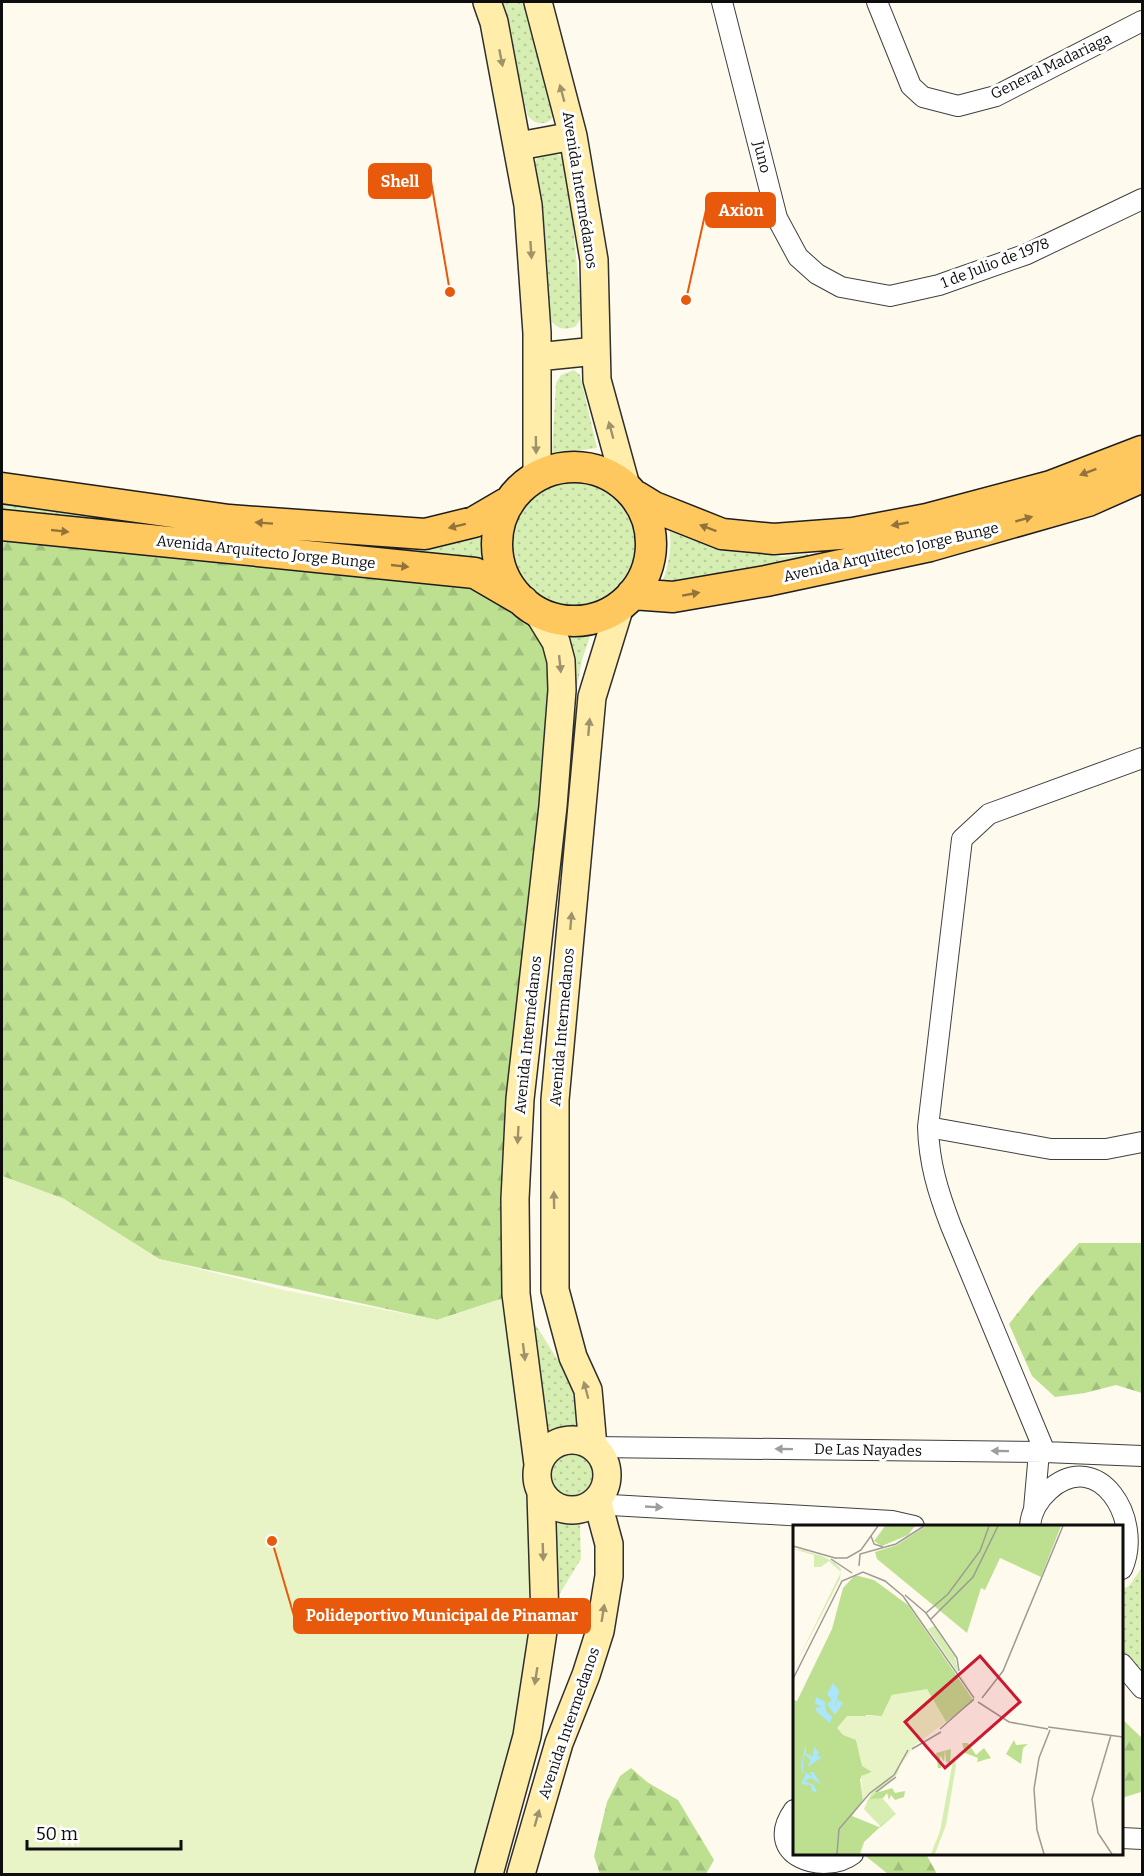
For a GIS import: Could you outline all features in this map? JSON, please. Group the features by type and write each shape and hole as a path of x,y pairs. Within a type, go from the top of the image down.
{"main road":[{"path":"487,2 494,22 519,146 528,205 537,357 537,476"},
{"name":"Avenida Intermédanos","path":"538,2 573,135 594,260 597,380 631,491"},
{"path":"519,146 573,135"},
{"path":"537,357 596,351"},
{"name":"Avenida Arquitecto Jorge Bunge","path":"631,491 654,507 722,534 774,539 853,533 927,519 1051,486 1143,451"},
{"path":"583,467 606,473 631,491 648,519 652,545 646,571 626,600 601,616 579,620 558,619 530,606 509,585 500,565 498,543 501,521 510,501 522,487 537,476 559,468 583,467"},
{"name":"Avenida Arquitecto Jorge Bunge","path":"626,600 673,597 766,581 930,546 1088,501 1143,477"},
{"name":"Avenida Arquitecto Jorge Bunge","path":"2,488 229,520 425,534 474,522 510,501"},
{"name":"Avenida Arquitecto Jorge Bunge","path":"2,525 475,573 530,606"},
{"name":"Avenida Intermedanos","path":"593,1447 588,1390 573,1357 555,1290 555,1100 592,697 626,600"},
{"name":"Avenida Intermédanos","path":"530,606 556,642 561,661 562,690 553,806 520,1099 515,1199 516,1294 538,1464"},
{"path":"575,1440 593,1447 602,1457 606,1469 604,1489 597,1500 586,1507 569,1510 558,1508 548,1502 537,1484 538,1464 550,1448 558,1443 575,1440"},
{"path":"489,1875 527,1736 545,1618 541,1493"},
{"name":"Avenida Intermedanos","path":"521,1875 559,1743 586,1675 600,1631 609,1576 609,1544 597,1500"}],"street":[{"name":"Juno","path":"722,2 777,218 798,257 817,274 841,286"},
{"name":"General Madariaga","path":"877,2 911,86 923,97 958,106 996,96 1143,21"},
{"name":"1 de Julio de 1978","path":"841,286 890,296 939,285 1027,254 1143,199"},
{"path":"1032,1518 1046,1452 1003,1355 940,1197 929,1155 928,1127 962,839 989,813 1143,758"},
{"path":"928,1127 1051,1149 1106,1149 1143,1142"},
{"name":"De Las Nayades","path":"593,1447 1046,1452 1143,1456"},
{"path":"1046,1452 1094,1479 1107,1483 1124,1496 1135,1514 1140,1532 1130,1564"},
{"path":"1032,1518 1042,1497 1052,1488 1065,1481 1079,1478 1094,1479"},
{"path":"597,1500 611,1505 892,1524"},
{"path":"1123,1665 1143,1688"},
{"path":"793,1813 784,1832 785,1844 789,1856 798,1865 808,1871 820,1873 832,1871 843,1865 852,1855"},
{"path":"1123,1838 1143,1839"}],"green space":[{"path":"500,2 528,2 555,114 546,123 535,122 528,116"},
{"path":"553,152 562,157 567,167 582,316 576,326 569,328 559,327 550,320 533,171 539,157"},
{"path":"574,370 580,375 597,448 552,454 556,383 561,375"},
{"path":"572,479 596,484 617,498 631,519 636,543 631,567 617,588 596,602 572,607 548,602 527,588 513,567 508,543 513,519 527,498 548,484"},
{"path":"2,498 170,520 492,520 487,543 493,570 2,516"},
{"path":"2,524 475,573 556,642 516,1294 437,1320 159,1259 64,1199 2,1176"},
{"path":"669,527 724,549 783,557 808,554 810,560 662,584 670,549"},
{"path":"565,633 591,633 582,660 572,715"},
{"path":"2,1176 64,1199 159,1259 284,1290 437,1320 516,1294 538,1464 545,1618 489,1874 2,1874"},
{"path":"1079,1243 1142,1243 1142,1393 1116,1385 1085,1393 1055,1397 1032,1376 1009,1324"},
{"path":"516,1294 575,1387 598,1452 607,1469 604,1489 580,1526 581,1559 545,1618 541,1493"},
{"path":"1142,1567 1142,1675 1123,1650 1123,1589 1130,1585"},
{"path":"1123,1720 1142,1738 1141,1792 1123,1798"},
{"path":"631,1768 647,1782 678,1800 714,1860 706,1874 600,1874 594,1856 607,1802 620,1776"},
{"path":"864,1855 927,1855 937,1874 888,1874"}],"place":[{"name":"Shell","path":"450,292"},
{"name":"Axion","path":"686,300"},
{"name":"Polideportivo Municipal de Pinamar","path":"272,1541"}]}
